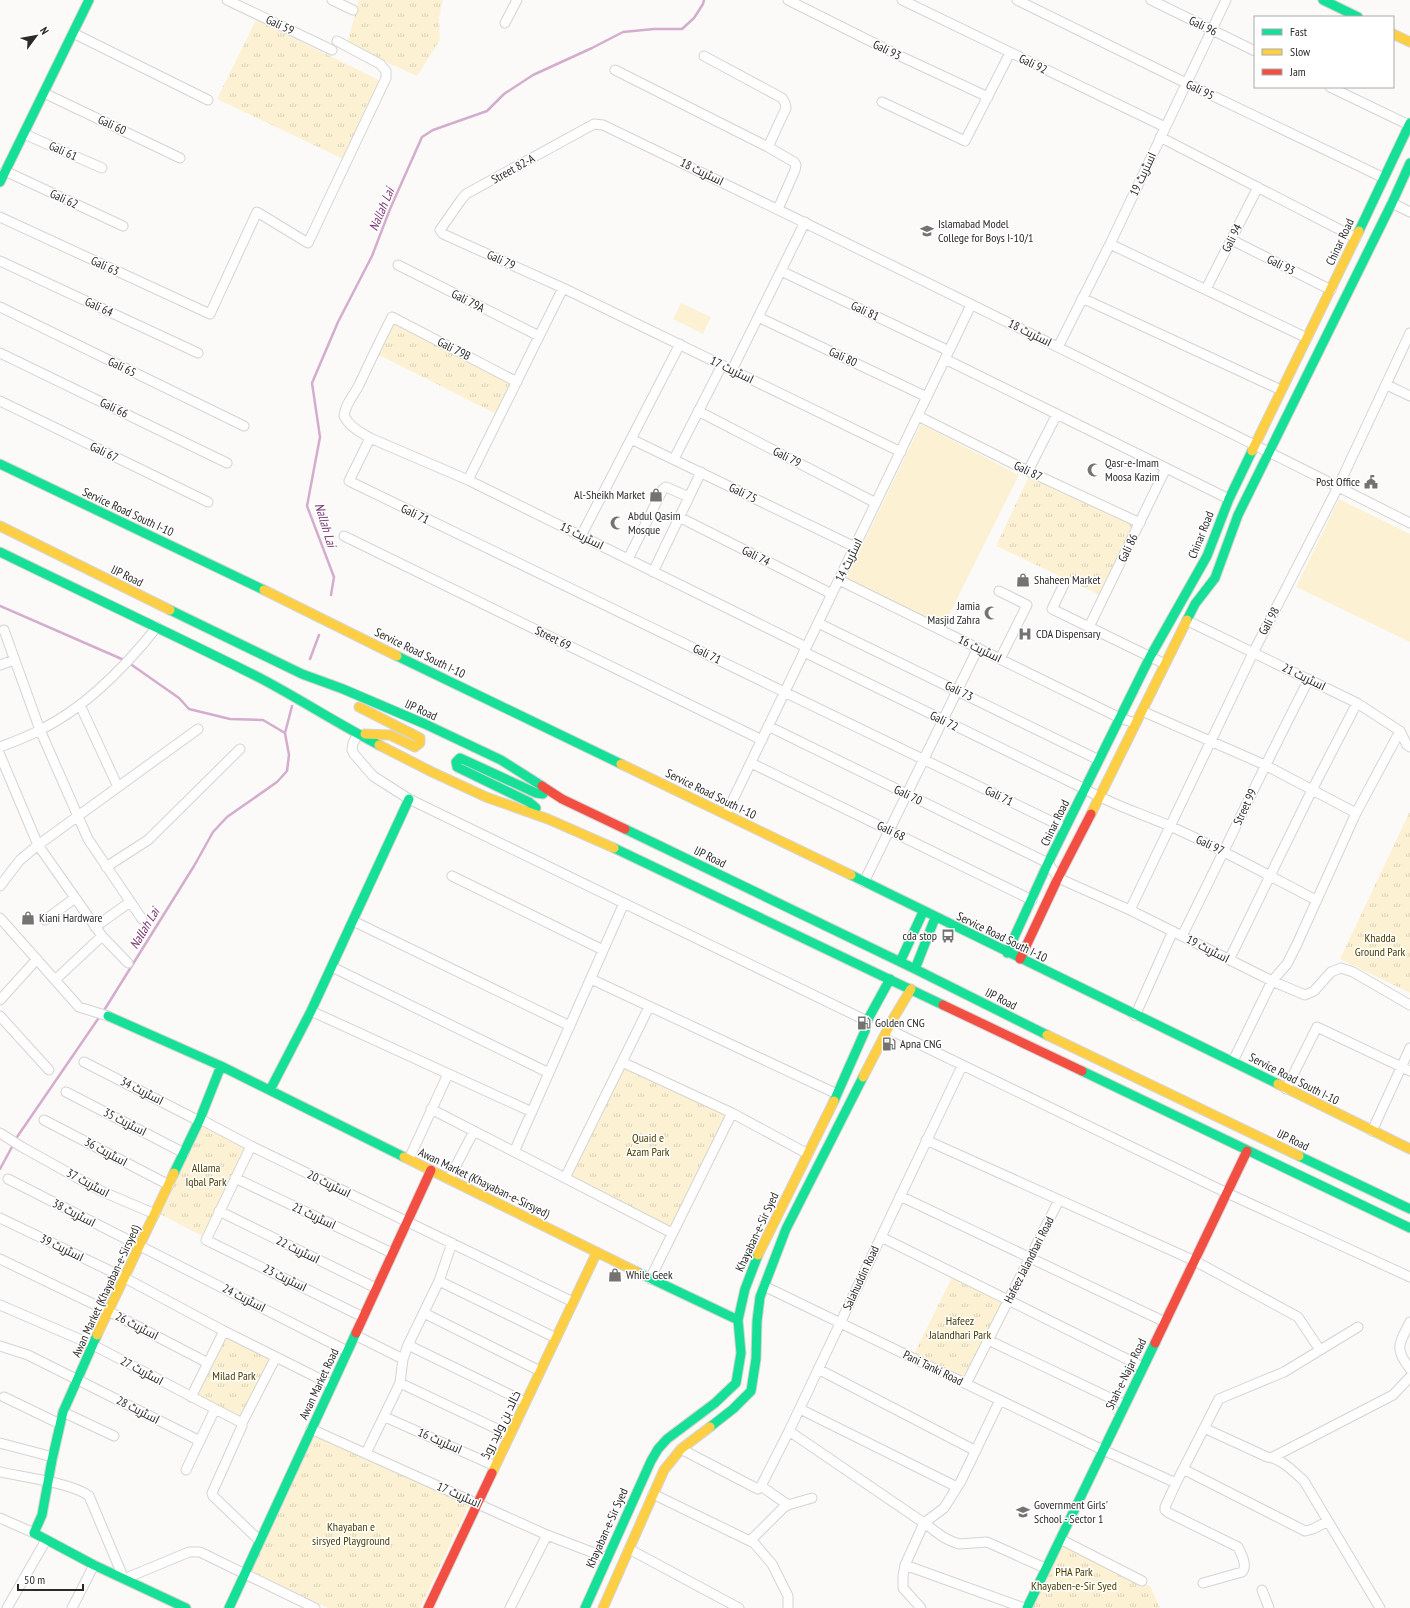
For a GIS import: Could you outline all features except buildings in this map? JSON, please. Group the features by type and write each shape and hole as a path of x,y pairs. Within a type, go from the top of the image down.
{"main road":[{"path":"0,182 89,0"},
{"path":"1323,0 1356,16"},
{"path":"1394,34 1410,42"},
{"name":"Chinar Road","path":"1007,953 1048,863 1150,657 1207,556 1229,500 1280,390 1331,290 1410,124"},
{"path":"1020,959 1058,878 1100,798 1135,723 1188,621 1195,604 1215,578 1238,515 1392,203 1410,163"},
{"name":"Service Road South I-10","path":"0,464 305,610 441,678 726,814 1135,1016 1233,1061 1286,1089 1410,1149"},
{"name":"IJP Road","path":"0,526 256,653 308,677 343,689 425,724 501,760 562,799 1410,1209"},
{"path":"0,552 259,678 307,703 358,734 486,797 548,819 593,838 1410,1228"},
{"path":"343,689 361,709 420,738 420,743 415,747 390,735 358,734"},
{"path":"548,819 529,802 457,767 457,760 460,758 463,759 536,793 562,799"},
{"path":"270,1090 311,1011 409,799"},
{"path":"900,962 923,912"},
{"path":"915,969 935,918"},
{"name":"Khayaban-e-Sir Syed","path":"585,1608 650,1461 658,1449 667,1439 715,1403 736,1383 741,1353 738,1320 745,1289 756,1257 837,1094 874,1035 888,1029 883,1014 890,979"},
{"name":"Khayaban-e-Sir Syed","path":"874,1035 867,1021 883,1014 911,989"},
{"name":"Awan Market (Khayaban-e-Sirsyed)","path":"108,1016 221,1066 650,1279 738,1320"},
{"name":"Khayaban-e-Sir Syed","path":"603,1608 664,1470 681,1449 732,1409 752,1391 760,1297 786,1229 874,1035"},
{"name":"Awan Market (Khayaban-e-Sirsyed)","path":"34,1533 42,1515 63,1412 108,1311 184,1153 221,1066"},
{"name":"Shah-e-Najar Road","path":"1027,1608 1045,1568 1195,1261 1246,1151"},
{"name":"Awan Market Road","path":"229,1608 431,1170"},
{"name":"خالد بن ولید روڈ","path":"428,1608 597,1252"},
{"path":"34,1533 94,1565 186,1608"}],"street":[{"name":"Gali 59","path":"227,0 332,50"},
{"path":"332,0 353,10"},
{"path":"505,23 517,0"},
{"name":"Gali 93","path":"788,0 900,56 988,97"},
{"name":"Gali 92","path":"902,0 1165,127"},
{"name":"Gali 95","path":"1017,0 1384,178"},
{"name":"Gali 96","path":"1151,0 1254,51"},
{"name":"اسٹریٹ 19","path":"1058,347 1110,244 1226,0"},
{"path":"73,33 208,100"},
{"name":"Gali 63","path":"0,217 210,314 257,212 308,243 386,78 386,71 380,64 337,41"},
{"path":"882,102 965,141 1010,53"},
{"path":"704,56 782,98 786,103 786,108 768,147"},
{"path":"615,70 791,160 796,166 795,170 778,209"},
{"path":"1332,88 1410,124"},
{"name":"Gali 60","path":"44,93 180,158"},
{"name":"Street 82-A","path":"440,230 466,194 594,124 598,124"},
{"name":"اسٹریٹ 18","path":"598,124 806,222 1410,522"},
{"name":"Gali 61","path":"24,134 102,168"},
{"path":"1160,138 1356,238"},
{"name":"Gali 62","path":"5,171 123,226"},
{"name":"Gali 94","path":"1206,289 1258,188"},
{"path":"1392,203 1410,212"},
{"path":"732,370 806,222"},
{"name":"Gali 79","path":"440,230 443,234 563,288"},
{"name":"Gali 93","path":"1232,240 1331,290"},
{"path":"1110,244 1307,338"},
{"name":"Gali 64","path":"0,261 198,353"},
{"name":"Gali 79A","path":"398,265 539,336"},
{"name":"Gali 81","path":"781,271 947,355 1057,414 1229,500"},
{"path":"468,480 563,288"},
{"name":"اسٹریٹ 17","path":"563,288 901,452"},
{"path":"1082,298 1280,390"},
{"name":"اسٹریٹ 14","path":"726,814 972,305"},
{"name":"Gali 65","path":"0,307 244,426"},
{"name":"Gali 79B","path":"355,429 344,416 348,400 358,387 377,344 392,317 517,382"},
{"name":"Gali 80","path":"758,317 927,397"},
{"name":"Gali 98","path":"1130,910 1253,653 1338,487 1410,333"},
{"path":"581,536 680,344"},
{"name":"Gali 66","path":"0,353 227,463"},
{"path":"674,459 722,365"},
{"path":"1387,385 1410,396"},
{"name":"Gali 67","path":"0,402 208,502"},
{"name":"Gali 79","path":"698,411 876,503"},
{"path":"1028,471 1057,414"},
{"name":"Gali 87","path":"918,416 1028,471 1140,523"},
{"name":"اسٹریٹ 15","path":"355,429 370,438 468,480 628,559 805,650"},
{"name":"Gali 71","path":"370,438 349,482 1065,828"},
{"name":"Gali 75","path":"631,439 855,547"},
{"name":"Gali 86","path":"1089,627 1166,468"},
{"path":"653,572 700,472"},
{"path":"628,559 663,489 666,487 689,497"},
{"name":"Gali 74","path":"679,517 832,594"},
{"name":"Street 69","path":"344,536 762,740"},
{"name":"اسٹریٹ 16","path":"839,580 1120,718 1135,723"},
{"path":"1064,584 1052,609 1165,664"},
{"path":"999,591 1027,605 1000,659"},
{"name":"اسٹریٹ 21","path":"1188,621 1357,703 1400,731 1407,745 1410,747"},
{"name":"Gali 73","path":"818,623 1099,760"},
{"path":"0,747 40,730 80,705 122,666 143,644 156,627"},
{"path":"4,630 40,730 88,838 142,919"},
{"path":"864,882 978,648"},
{"name":"Gali 72","path":"805,650 943,720 1085,789 1100,798"},
{"path":"0,665 14,660"},
{"name":"Street 99","path":"1182,936 1265,765 1309,679"},
{"path":"1229,960 1312,790 1357,703"},
{"path":"80,705 118,788"},
{"path":"1142,711 1265,765 1356,813"},
{"name":"Gali 70","path":"768,726 1048,863"},
{"path":"0,885 20,860 38,845 198,729"},
{"path":"1233,1061 1272,981 1287,964 1308,922 1316,900 1356,813 1400,731"},
{"path":"358,734 354,743 354,754 373,776 409,799 867,1021"},
{"path":"106,867 148,840 240,749"},
{"path":"0,755 38,845 95,927 128,963"},
{"name":"Gali 68","path":"750,763 1032,900"},
{"name":"Gali 97","path":"1100,798 1170,826 1224,852 1316,900"},
{"path":"1048,863 1058,878"},
{"path":"452,876 603,950"},
{"name":"اسٹریٹ 19","path":"1058,878 1130,910 1272,981 1305,995 1314,991 1331,972 1341,968 1353,972 1410,1005"},
{"path":"45,920 75,898"},
{"path":"95,927 130,902"},
{"path":"514,1152 624,903"},
{"name":"Awan Market (Khayaban-e-Sirsyed)","path":"0,918 79,1006 108,1016"},
{"path":"353,921 570,1026"},
{"path":"1135,1016 1173,931"},
{"path":"55,980 102,936"},
{"path":"0,1000 37,959"},
{"path":"332,967 549,1072"},
{"path":"591,979 837,1094"},
{"path":"565,1178 649,1007"},
{"path":"311,1011 532,1112"},
{"path":"0,1016 49,1070"},
{"path":"1286,1089 1317,1027 1410,1071"},
{"path":"888,1029 1227,1194 1410,1277"},
{"path":"1372,1131 1410,1048"},
{"name":"اسٹریٹ 34","path":"84,1062 251,1146"},
{"path":"622,1062 732,1113 808,1154"},
{"name":"Salahuddin Road","path":"760,1488 789,1431 962,1066"},
{"path":"408,1159 448,1074"},
{"name":"اسٹریٹ 35","path":"66,1092 184,1153"},
{"path":"432,1109 672,1233"},
{"path":"650,1279 732,1113"},
{"name":"اسٹریٹ 36","path":"44,1120 168,1185"},
{"path":"449,1179 474,1131"},
{"name":"اسٹریٹ 37","path":"1,1134 22,1148 101,1191 155,1214"},
{"path":"926,1140 1195,1261 1298,1317 1320,1350"},
{"path":"219,1211 251,1146"},
{"name":"اسٹریٹ 20","path":"251,1146 573,1302"},
{"name":"اسٹریٹ 21","path":"235,1178 392,1253"},
{"name":"اسٹریٹ 38","path":"8,1179 140,1246"},
{"path":"900,1196 1165,1322"},
{"name":"Hafeez Jalandhari Road","path":"966,1384 1059,1200"},
{"name":"اسٹریٹ 23","path":"219,1211 206,1240 363,1317"},
{"name":"اسٹریٹ 22","path":"219,1211 376,1288"},
{"name":"اسٹریٹ 39","path":"0,1218 125,1278 224,1331 332,1385"},
{"path":"881,1237 1143,1367"},
{"path":"366,1453 385,1417 400,1383 403,1359 408,1345 439,1281 452,1243"},
{"name":"اسٹریٹ 24","path":"140,1246 347,1351"},
{"name":"اسٹریٹ 26","path":"0,1259 108,1311 208,1363"},
{"path":"439,1281 556,1338"},
{"name":"Pani Tanki Road","path":"764,1286 1103,1450 1176,1483"},
{"name":"اسٹریٹ 27","path":"0,1305 93,1345 242,1423"},
{"path":"424,1313 540,1371"},
{"path":"1410,1322 1400,1341 1399,1352 1410,1369"},
{"path":"1203,1583 1245,1570 1238,1547 1165,1510 1165,1506 1219,1399 1284,1372 1358,1326"},
{"path":"191,1397 224,1331"},
{"path":"355,1335 403,1359"},
{"path":"988,1340 1125,1405"},
{"path":"408,1345 525,1402"},
{"name":"اسٹریٹ 28","path":"0,1346 28,1355 200,1441"},
{"path":"260,1541 212,1493 242,1423 276,1357"},
{"path":"818,1369 976,1451"},
{"path":"1204,1428 1268,1457 1273,1457 1393,1395 1410,1377"},
{"path":"400,1383 510,1435"},
{"path":"4,1397 60,1424"},
{"path":"921,1608 903,1588 905,1565 924,1523 944,1508 957,1487 1000,1400"},
{"path":"800,1408 957,1487"},
{"path":"186,1470 215,1410"},
{"path":"63,1412 114,1436"},
{"name":"اسٹریٹ 16","path":"385,1417 495,1466"},
{"name":"اسٹریٹ 17","path":"312,1429 547,1535 607,1558"},
{"path":"789,1431 924,1523 942,1537 960,1544 986,1542 1045,1568"},
{"path":"0,1443 53,1457"},
{"path":"681,1449 760,1488 788,1505"},
{"path":"1273,1457 1304,1481 1380,1608"},
{"path":"1183,1469 1305,1531 1328,1521"},
{"path":"0,1472 82,1491 89,1496 124,1579 189,1552 200,1552 315,1608"},
{"path":"653,1494 754,1543 772,1564 788,1596 788,1608"},
{"path":"750,1541 788,1505 812,1498"},
{"path":"0,1518 34,1533"},
{"path":"510,1608 547,1535"},
{"path":"1060,1539 1142,1581"},
{"path":"6,1608 46,1540"},
{"path":"629,1549 739,1608"},
{"path":"72,1608 94,1565"},
{"path":"905,1565 1024,1608"},
{"path":"1262,1590 1269,1608"}],"green space":[{"path":"359,0 443,0 439,18 440,40 417,76 347,44"},
{"path":"256,20 379,80 343,159 217,99"},
{"path":"681,303 711,317 703,334 673,319"},
{"path":"392,323 511,383 496,414 377,354"},
{"path":"921,424 1019,475 943,627 844,583"},
{"path":"1029,476 1133,525 1100,595 996,546"},
{"path":"1339,499 1410,534 1410,642 1296,587"},
{"name":"Khadda Ground Park","path":"1410,811 1410,993 1340,959"},
{"name":"Quaid e Azam Park","path":"622,1062 732,1113 672,1233 565,1178"},
{"name":"Allama Iqbal Park","path":"202,1124 248,1147 204,1237 158,1213"},
{"name":"Hafeez Jalandhari Park","path":"954,1273 1008,1300 966,1384 912,1358"},
{"name":"Milad Park","path":"225,1336 271,1358 241,1420 195,1396"},
{"name":"Khayaban e sirsyed Playground","path":"314,1436 469,1505 420,1608 328,1608 251,1571"},
{"name":"PHA Park Khayaben-e-Sir Syed","path":"1060,1539 1150,1586 1160,1608 1027,1608"}],"waterway":[{"name":"Nallah Lai","path":"331,595 334,577 307,506 320,437 312,383 338,322 372,256 390,209 422,137 433,130 487,111 504,94 533,75 623,32 654,29 682,29 694,18 704,0"},
{"path":"0,606 124,660"},
{"name":"Nallah Lai","path":"310,659 319,635"},
{"path":"129,663 179,698 189,709 230,719 263,720 285,733"},
{"name":"Nallah Lai","path":"103,1012 194,866 213,832 227,817 277,782 287,771 289,755 285,733 292,706"},
{"name":"Nallah Lai","path":"15,1140 100,1016"},
{"name":"Nallah Lai","path":"0,1169 13,1145"}],"traffic: fast":[{"path":"0,182 89,0"},
{"path":"1323,0 1356,16"},
{"path":"1359,231 1410,123"},
{"path":"1187,620 1195,604 1215,578 1238,515 1392,203 1410,163"},
{"path":"1007,953 1048,863 1150,657 1207,556 1229,499 1252,451"},
{"path":"0,464 264,590"},
{"path":"0,552 260,678 379,745"},
{"path":"170,610 302,674 343,689 425,724 501,760 542,786"},
{"path":"397,656 621,764"},
{"path":"536,808 529,802 457,767 456,762 460,758 536,793 543,794"},
{"path":"270,1090 311,1011 409,799"},
{"path":"625,829 915,969 1047,1035"},
{"path":"614,848 943,1005"},
{"path":"851,875 1278,1084"},
{"path":"900,962 923,912"},
{"path":"915,969 935,918"},
{"path":"834,1101 865,1031 867,1021 890,979"},
{"path":"108,1016 221,1066 404,1157"},
{"path":"174,1173 200,1119 221,1066"},
{"path":"1082,1071 1410,1228"},
{"path":"710,1427 733,1409 751,1391 756,1359 757,1321 760,1297 786,1229 863,1077"},
{"path":"1299,1156 1410,1209"},
{"path":"585,1608 651,1461 658,1449 667,1439 715,1403 736,1383 741,1353 738,1320 745,1289 758,1255"},
{"path":"637,1272 738,1320"},
{"path":"229,1608 356,1333"},
{"path":"97,1335 63,1412 42,1515 34,1533 94,1565 186,1608"},
{"path":"1027,1608 1155,1343"}],"traffic: slow":[{"path":"1394,34 1410,42"},
{"path":"1252,451 1359,231"},
{"path":"0,526 170,610"},
{"path":"264,590 397,656"},
{"path":"1091,814 1187,620"},
{"path":"359,707 420,738 420,743 415,747 390,735 365,734"},
{"path":"379,745 486,797 548,819 614,848"},
{"path":"621,764 851,875"},
{"path":"863,1077 893,1019 911,989"},
{"path":"1047,1035 1299,1156"},
{"path":"1278,1084 1410,1149"},
{"path":"758,1255 834,1101"},
{"path":"404,1157 637,1272"},
{"path":"97,1335 174,1173"},
{"path":"492,1473 597,1252"},
{"path":"603,1608 664,1470 681,1449 710,1427"}],"traffic: jam":[{"path":"542,786 562,799 625,829"},
{"path":"1020,959 1058,878 1091,814"},
{"path":"943,1005 1082,1071"},
{"path":"1155,1343 1247,1151"},
{"path":"356,1333 431,1170"},
{"path":"428,1608 492,1473"}],"place":[{"name":"Islamabad Model College for Boys I-10/1","path":"927,231"},
{"name":"Qasr-e-Imam Moosa Kazim","path":"1094,470"},
{"name":"Post Office","path":"1371,482"},
{"name":"Al-Sheikh Market","path":"656,495"},
{"name":"Abdul Qasim Mosque","path":"617,523"},
{"name":"Shaheen Market","path":"1023,580"},
{"name":"Jamia Masjid Zahra","path":"991,613"},
{"name":"CDA Dispensary","path":"1025,634"},
{"name":"Kiani Hardware","path":"28,918"},
{"name":"cda stop","path":"948,936"},
{"name":"Golden CNG","path":"864,1023"},
{"name":"Apna CNG","path":"889,1044"},
{"name":"While Geek","path":"615,1275"},
{"name":"Government Girls' School - Sector 1","path":"1023,1512"}]}
